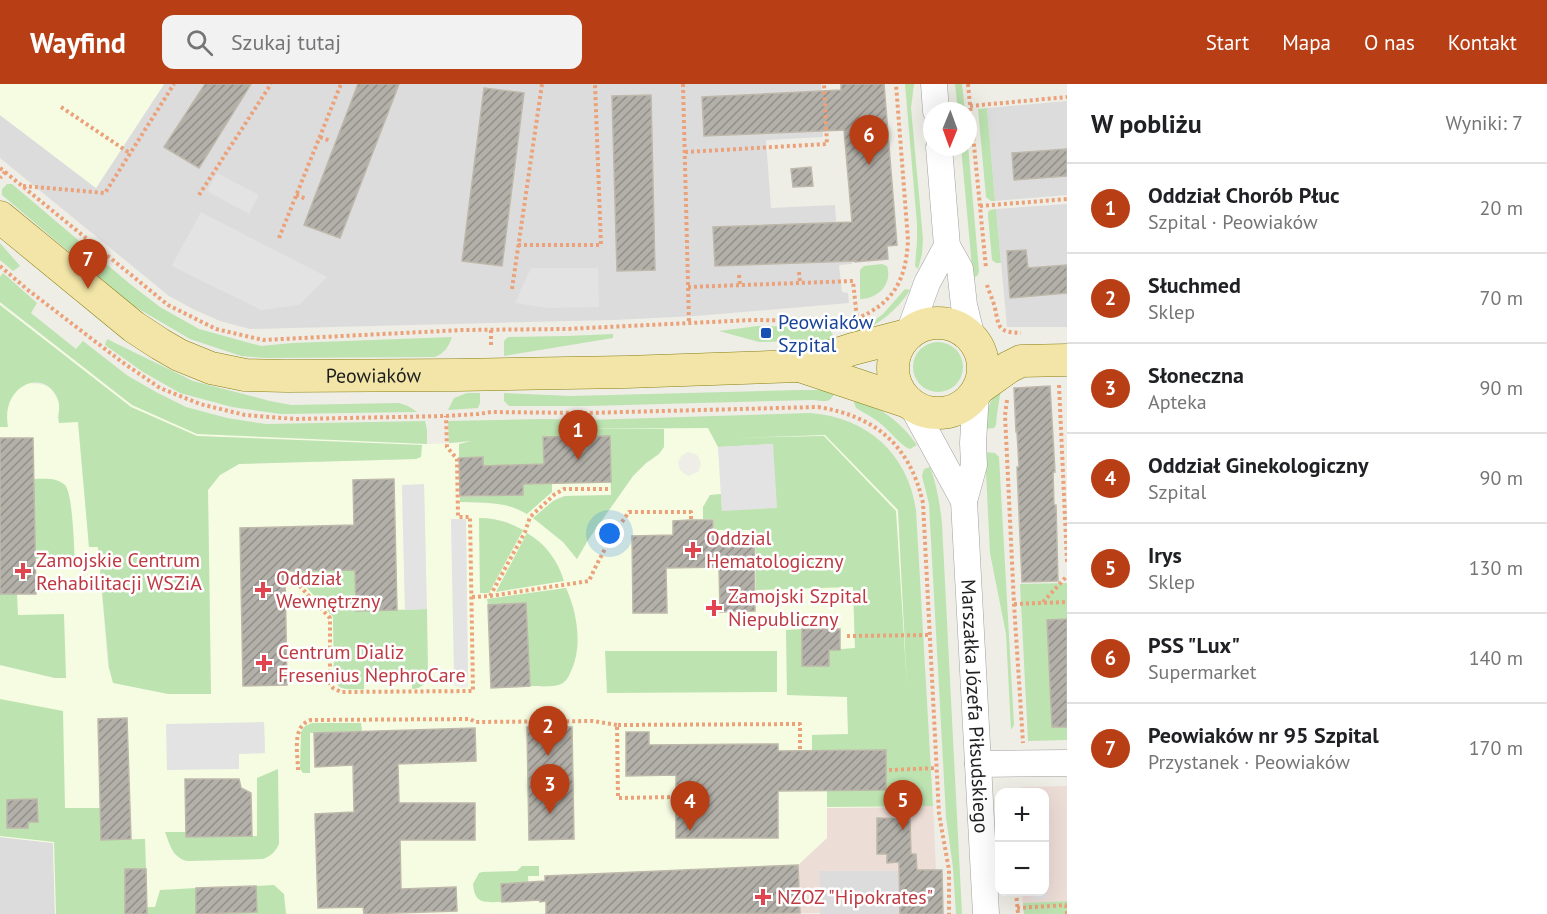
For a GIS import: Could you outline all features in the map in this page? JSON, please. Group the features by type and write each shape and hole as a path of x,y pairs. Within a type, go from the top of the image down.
{"main road":[{"name":"Peowiaków","path":"0,216 134,327 194,362 237,374 262,376 458,375 800,366 908,334"},
{"path":"937,323 956,326 973,339 1007,353 1021,347 1009,367 988,391 951,411 930,413 920,410 901,394 893,375 895,353 908,334 918,328 937,323"},
{"path":"973,339 979,349 983,369 982,379 988,391"},
{"path":"1021,347 1063,372"},
{"name":"Peowiaków","path":"800,366 909,403"}],"street":[{"path":"934,84 935,102"},
{"path":"940,156 947,246 960,268 964,305 973,339"},
{"path":"908,334 927,283 947,246"},
{"name":"Marszałka Józefa Piłsudskiego","path":"986,914 964,501 974,465 973,443 988,391"},
{"name":"Marszałka Józefa Piłsudskiego","path":"909,403 964,501"},
{"path":"978,764 1067,763"}],"path":[{"path":"23,186 105,193 174,84"},
{"path":"199,195 271,84"},
{"path":"279,238 341,84"},
{"path":"512,289 542,84"},
{"path":"518,245 601,245 595,84"},
{"path":"683,84 689,324"},
{"path":"685,152 827,144 824,84"},
{"path":"0,168 168,305 216,329 263,340 462,330 689,324 752,320 845,321 857,319 874,311 884,302 903,274 906,262 908,240 896,84"},
{"path":"968,84 970,102"},
{"path":"977,105 1067,97"},
{"path":"61,107 130,154"},
{"path":"320,137 331,141"},
{"path":"975,156 987,286 1000,328 1008,332 1021,347"},
{"path":"0,178 5,172"},
{"path":"296,195 307,200"},
{"path":"980,206 1067,199"},
{"path":"0,266 93,341"},
{"path":"799,272 800,283"},
{"path":"739,274 740,285"},
{"path":"688,287 853,281 857,319"},
{"path":"491,330 491,355"},
{"path":"1063,372 1067,562"},
{"path":"988,391 1005,415 1014,604 1024,746"},
{"path":"438,416 491,412 585,413 819,407 857,417 872,425 894,443 909,465 920,491 924,512 939,814 949,870 949,914"},
{"path":"285,577 291,577 330,618 330,684 333,688 341,692 473,691 470,517 458,517 457,459 447,447 446,416"},
{"path":"490,596 525,532 530,517 555,494 564,489 609,489"},
{"path":"472,597 590,581 612,536 629,512 691,512 691,520"},
{"path":"1043,603 1067,576"},
{"path":"1014,604 1067,602"},
{"path":"847,636 930,635"},
{"path":"298,770 298,730 310,720 593,721 617,725 800,724 800,751"},
{"path":"617,725 618,798 676,797"},
{"path":"889,770 937,768"},
{"path":"1016,896 1018,914"},
{"path":"1017,908 1067,905 1067,914"}],"shaded area":[{"path":"0,84 164,84 96,188 0,115"},
{"path":"164,84 821,84 823,137 766,140 771,208 835,205 839,261 852,260 852,264 839,265 842,292 848,293 849,303 696,316 614,320 250,329 220,321 169,296 0,158 0,115 96,188","holes":["201,213 326,277 172,266"]},
{"path":"1067,101 1067,195 995,201 987,108"},
{"path":"217,173 259,195 249,214 207,191"},
{"path":"1067,204 1067,327 1007,327 996,209"},
{"path":"201,212 327,277 299,305 261,310 172,266"},
{"path":"531,268 598,268 599,307 548,308 515,303"},
{"name":"Zamojski Szpital Niepubliczny","path":"0,303 132,405 197,434 427,444 476,440 512,429 708,428 714,439 825,435 898,510 913,807 827,808 827,838 798,865 800,913 55,914 53,843 0,837 0,665 54,678 66,677 0,594 0,427 8,426 5,420 4,403 12,388 30,383 44,385 51,389 59,401 57,418 78,422 89,546 98,546 108,668 211,694 208,490 220,475 239,464 416,459 422,445 197,436 131,407","holes":["512,430 664,430 653,459 633,476 577,559 563,542 545,527 553,501 559,497 611,495 610,436 543,437 544,483 527,514 503,504 460,502 461,496 523,495 483,466 483,457","824,436 912,806 827,807 827,790 886,790 886,750 812,750 812,735 848,734 847,696 787,695 802,666 829,666 840,650 855,649 853,586 756,590 755,530 715,530 714,519 703,518 703,507 710,495 721,494 718,447 715,440","688,452 698,456 701,463 699,471 689,476 680,470 678,463 681,456","34,479 50,479 74,563 52,563","402,485 424,485 428,676 426,680 413,677 364,678 363,689 339,688 334,680 333,616 293,571 356,611 405,610","479,518 507,522 523,531 480,593","466,519 468,687 460,688 453,683 456,676 451,520","566,588 574,608 577,629 574,664 566,681 526,603 487,599","264,722 265,753 238,754","302,728 309,733 310,773","257,778 277,848 263,859 187,861 174,854 166,832 186,837 257,836","522,866 539,866 528,875 529,901 482,872 518,871"]},
{"path":"773,444 777,508 722,511 718,447"},
{"path":"424,484 427,609 405,610 402,485"},
{"path":"451,519 466,519 468,676 454,676"},
{"path":"264,722 265,753 239,754 239,769 167,770 166,724"},
{"path":"1067,786 1067,901 1023,903 1022,896 1049,896 1049,788 1021,787"},
{"path":"933,806 936,870 819,871 820,913 800,913 798,865 827,838 827,808"},
{"path":"0,837 53,843 55,914 0,914"},
{"path":"942,870 943,914 820,914 819,871"},
{"path":"1031,896 1047,896 1047,898 1031,900"}],"green space":[{"path":"905,84 914,84 911,108 923,239 918,269 915,266 917,224"},
{"path":"955,84 962,84 964,102 957,102"},
{"path":"987,108 995,201 986,197 978,109"},
{"path":"962,156 969,156 979,271 978,275 973,278"},
{"path":"7,184 12,184 160,307 199,329 261,346 452,337 446,349 435,357 265,358 241,356 190,339 132,305 2,195 2,189"},
{"path":"996,209 1001,263 992,260 988,212"},
{"path":"0,243 20,266 13,271 0,260"},
{"path":"882,264 887,266 886,285 878,294 860,299 860,270 864,266"},
{"path":"3,273 37,303 31,313 76,349 83,341 128,376 186,407 227,418 266,424 425,421 427,444 197,434 132,405 0,302 0,277"},
{"path":"905,289 910,290 893,310 858,335 856,330 883,314"},
{"path":"0,305 131,407 197,436 422,445 421,457 416,459 239,464 220,475 208,490 211,694 168,694 113,683 109,668 98,547 89,547 78,422 59,423 58,400 52,390 44,384 35,382 17,390 7,412 8,427 0,427"},
{"path":"758,326 829,327 835,340 759,342 719,331"},
{"path":"613,334 613,338 504,356 504,341 508,337"},
{"path":"107,339 193,381 270,401 291,405 399,403 417,412 281,414 232,407 180,393 143,372 105,345"},
{"path":"943,342 956,349 962,357 962,377 956,385 948,391 933,392 920,385 914,377 913,362 920,349 928,343"},
{"path":"1001,389 996,425 994,428 984,429 990,402"},
{"path":"800,390 835,392 829,400 824,401 509,406 504,401 504,393 571,396"},
{"path":"467,393 480,393 478,408 448,410 454,398"},
{"path":"856,398 890,417 917,445 910,449 903,445 878,422 856,408 854,403"},
{"path":"810,413 849,422 881,442 894,456 904,472 916,510 933,806 827,807 827,790 886,750 812,750 812,735 848,734 847,697 787,695 786,630 802,629 802,666 829,666 829,650 855,648 853,587 756,590 755,530 714,530 714,519 703,519 703,507 710,495 721,494 722,511 773,444 718,447 708,428 546,429 664,429 664,447 633,476 577,559 563,542 533,518 553,501 565,496 611,495 610,436 543,437 544,483 552,483 552,492 527,514 503,505 460,502 460,497 523,495 483,466 483,457 459,458 459,444 471,441 449,443 448,421 587,420","holes":["825,435 898,510 907,686 896,511 824,436 730,438"]},
{"path":"985,452 995,453 999,457 1014,725 1011,730 1006,634 990,553"},
{"path":"930,467 938,495 942,524 962,914 956,914 946,817 929,504 922,476 924,469"},
{"path":"33,479 58,481 68,490 75,563 52,564 51,558 35,559"},
{"path":"479,518 502,521 523,530 489,593 480,593"},
{"path":"527,533 540,542 550,554 564,581 496,592"},
{"path":"355,570 356,611 427,609 428,676 420,687 412,689 412,677 364,678 364,689 343,688 336,684 334,680 333,617 292,571"},
{"path":"1067,583 1067,740 1028,741 1020,584"},
{"path":"566,588 576,619 578,640 575,661 566,681 560,685 530,686 526,603 488,605 487,599"},
{"path":"0,594 17,594 18,615 64,614 66,678 55,678 0,665"},
{"path":"605,651 777,651 777,692 607,693"},
{"path":"0,699 63,711 65,808 100,808 101,840 145,839 146,869 125,870 125,914 56,914 54,842 0,836"},
{"path":"312,723 361,723 362,731 310,733 310,773 303,773 300,769 301,732 305,726"},
{"path":"278,769 279,844 271,855 263,859 187,861 178,857 170,846 165,832 186,832 187,837 257,836 257,778"},
{"path":"522,866 539,866 539,876 528,876 529,901 519,901 501,885 502,902 482,901 476,896 473,884 479,873 517,871"},
{"path":"274,885 284,894 286,914 197,914 257,912 256,886"},
{"path":"196,888 197,914 147,914 147,907 155,907 160,890"},
{"path":"1067,901 1067,914 1024,914 1023,903"}],"building":[{"path":"205,84 251,84 199,168 164,147"},
{"path":"358,84 399,84 340,238 304,225"},
{"path":"841,84 884,84 897,245 887,246 888,259 715,266 713,227 852,222 844,130 704,136 702,97 841,90"},
{"path":"484,88 524,93 502,266 462,261"},
{"path":"651,95 655,270 617,271 612,96"},
{"path":"1067,149 1067,176 1014,180 1012,153"},
{"path":"811,167 813,186 793,187 791,169"},
{"path":"1026,250 1028,268 1067,265 1067,293 1010,298 1007,251"},
{"path":"1050,386 1058,581 1022,582 1014,388"},
{"path":"610,436 611,482 523,484 523,495 460,496 459,458 483,457 483,466 544,464 543,437"},
{"path":"0,438 33,438 36,594 0,594"},
{"path":"394,479 397,610 356,611 355,570 285,571 287,685 243,686 240,528 354,525 353,480"},
{"path":"713,520 713,535 754,535 755,611 720,612 719,567 666,568 667,613 633,613 632,536 673,535 673,521"},
{"path":"526,603 530,686 491,688 488,605"},
{"path":"1067,619 1067,727 1052,727 1047,620"},
{"path":"802,629 840,629 840,650 829,650 829,666 802,666"},
{"path":"127,718 131,839 101,840 98,719"},
{"path":"527,727 572,727 574,839 529,840"},
{"path":"475,728 476,761 398,764 399,803 475,803 475,840 400,840 401,889 456,887 457,911 364,914 363,907 318,908 315,814 354,812 353,765 315,767 314,733"},
{"path":"626,732 649,732 649,745 778,744 778,751 886,750 886,790 778,791 778,838 676,838 676,775 626,776"},
{"path":"185,779 239,779 241,788 251,793 252,836 186,837"},
{"path":"37,799 38,822 28,822 28,828 7,828 7,800"},
{"path":"877,818 910,819 911,854 916,854 917,870 942,870 943,914 900,914 899,862 887,863 887,854 877,854"},
{"path":"798,865 800,913 546,914 546,901 502,902 501,884 545,881 545,876"},
{"path":"125,869 146,869 147,914 125,914"},
{"path":"256,886 257,912 196,914 196,888"}],"place":[{"name":"PSS \"Lux\"","path":"869,165"},
{"name":"Peowiaków nr 95 Szpital","path":"88,289"},
{"name":"Peowiaków Szpital","path":"766,333"},
{"name":"Oddział Chorób Płuc","path":"578,460"},
{"name":"Oddzial Hematologiczny","path":"693,550"},
{"name":"Zamojskie Centrum Rehabilitacji WSZiA","path":"23,571"},
{"name":"Oddział Wewnętrzny","path":"263,590"},
{"name":"Zamojski Szpital Niepubliczny","path":"714,608"},
{"name":"Centrum Dializ Fresenius NephroCare","path":"264,663"},
{"name":"Słuchmed","path":"548,756"},
{"name":"Słoneczna","path":"550,814"},
{"name":"Irys","path":"903,830"},
{"name":"Oddział Ginekologiczny","path":"690,831"},
{"name":"NZOZ \"Hipokrates\"","path":"763,897"}]}
